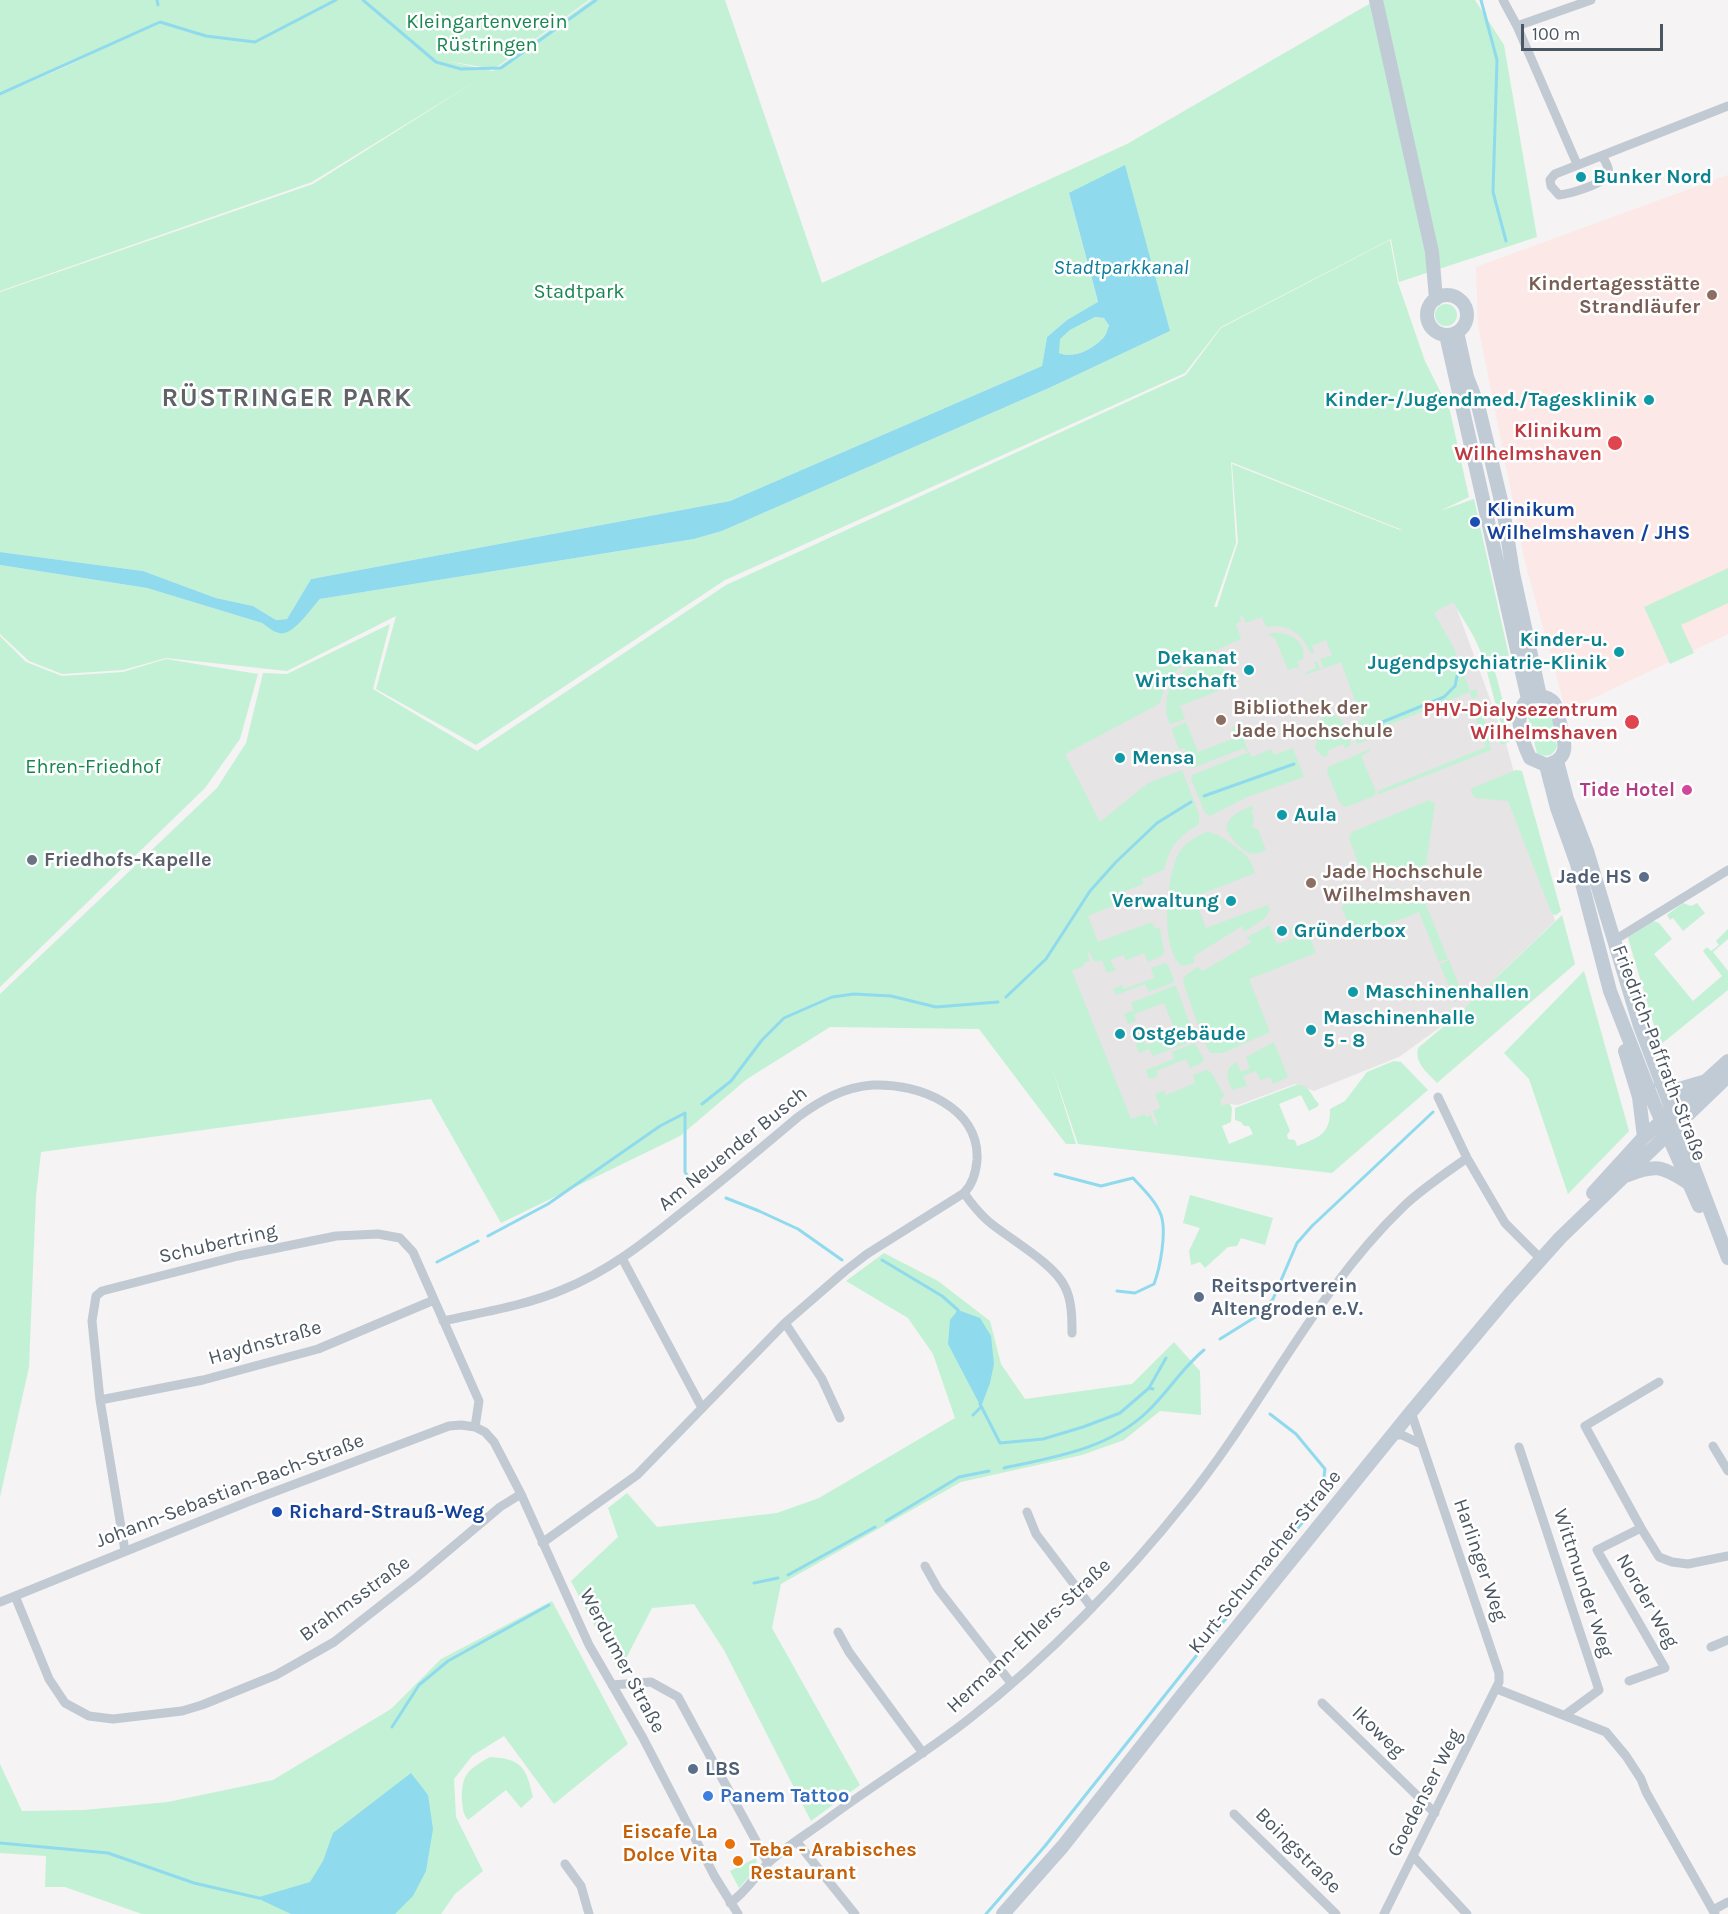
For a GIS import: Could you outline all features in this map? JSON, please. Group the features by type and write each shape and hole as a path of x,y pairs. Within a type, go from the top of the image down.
{"main road":[{"path":"1376,0 1432,252 1440,270 1441,297"},
{"path":"1441,297 1458,299 1466,309 1466,321 1451,333 1434,330 1428,320 1428,308 1441,297"},
{"path":"1451,333 1534,697"},
{"path":"1534,697 1545,697 1556,706 1565,748 1551,763 1530,758 1520,724 1520,710 1534,697"},
{"name":"Friedrich-Paffrath-Straße","path":"1551,763 1587,850 1640,1026 1662,1083 1669,1123 1687,1182 1727,1257"},
{"name":"Friedrich-Paffrath-Straße","path":"1551,763 1557,808 1577,864 1610,991 1669,1123"},
{"path":"1610,991 1639,1097 1644,1137"},
{"name":"Kurt-Schumacher-Straße","path":"1003,1914 1063,1846 1411,1412 1541,1259 1620,1178 1705,1081 1728,1061"},
{"name":"Kurt-Schumacher-Straße","path":"1560,1238 1570,1218 1644,1137 1669,1123 1728,1076"},
{"path":"1662,1083 1670,1088 1679,1089 1705,1081"},
{"path":"1669,1123 1727,1257"},
{"name":"Friedrich-Paffrath-Straße","path":"1620,1178 1644,1168 1656,1167 1672,1172 1687,1182"}],"street":[{"path":"1503,0 1517,26 1577,164"},
{"path":"1517,26 1591,0"},
{"path":"1602,156 1608,166 1608,174 1603,181 1559,195 1551,186 1550,180 1555,174 1577,164 1728,106"},
{"path":"1613,941 1728,870"},
{"name":"Am Neuender Busch","path":"443,1321 545,1297 580,1282 622,1258 819,1102 854,1088 873,1085 909,1089 926,1094 954,1109 972,1131 977,1144 976,1170 969,1189 964,1193"},
{"path":"1438,1097 1467,1158 1505,1223 1541,1259"},
{"name":"Hermann-Ehlers-Straße","path":"730,1903 740,1897 768,1863 970,1718 1092,1608 1143,1553 1205,1477 1315,1314 1370,1241 1405,1205 1440,1176 1467,1158"},
{"path":"542,1542 637,1475 785,1323 867,1254 964,1193 988,1221 1049,1267 1061,1280 1069,1297 1072,1333"},
{"name":"Schubertring","path":"125,1551 100,1400 92,1321 96,1296 102,1291 282,1246 336,1236 378,1234 400,1238 413,1252 479,1401 475,1427"},
{"path":"622,1258 702,1408"},
{"name":"Haydnstraße","path":"100,1400 203,1380 310,1351 434,1300"},
{"path":"785,1323 822,1379 840,1418"},
{"path":"1659,1382 1585,1426 1659,1557 1672,1562 1688,1564 1728,1556"},
{"name":"Harlinger Weg","path":"1411,1412 1499,1673 1497,1689"},
{"name":"Johann-Sebastian-Bach-Straße","path":"0,1602 250,1501 449,1426 475,1427"},
{"name":"Werdumer Straße","path":"475,1427 485,1432 494,1442 521,1494 589,1645 643,1738 730,1903 738,1914"},
{"path":"1393,1435 1402,1436 1421,1444"},
{"path":"1713,1446 1728,1471"},
{"name":"Wittmunder Weg","path":"1519,1447 1599,1690 1565,1715"},
{"name":"Brahmsstraße","path":"15,1596 49,1679 65,1703 89,1716 113,1719 182,1711 276,1675 334,1642 500,1507 521,1494"},
{"path":"1027,1512 1036,1534 1092,1608"},
{"name":"Norder Weg","path":"1629,1681 1665,1668 1597,1550 1641,1528"},
{"path":"925,1566 938,1589 1011,1683"},
{"path":"838,1632 849,1652 923,1753"},
{"path":"1711,1647 1728,1640"},
{"path":"612,1685 651,1682 678,1698 768,1863"},
{"path":"1497,1689 1606,1732 1641,1779 1646,1792 1714,1912 1728,1902"},
{"name":"Goedenser Weg","path":"1384,1914 1497,1689"},
{"name":"Ikoweg","path":"1322,1703 1435,1813"},
{"name":"Boingstraße","path":"1234,1814 1317,1898 1336,1914"},
{"path":"797,1842 855,1914"},
{"path":"1413,1856 1467,1914"},
{"path":"565,1864 581,1886 589,1914"}],"shaded area":[{"name":"Klinikum Wilhelmshaven","path":"1728,175 1728,634 1566,711 1525,562 1478,325 1476,267"},
{"name":"Jade Hochschule Wilhelmshaven","path":"1454,601 1505,740 1555,921 1457,1015 1399,1057 1314,1091 1295,1084 1238,1105 1229,1104 1120,1143 1041,973 1053,751 1226,603"}],"green space":[{"name":"Stadtpark","path":"0,0 589,0 494,69 447,61 493,71 591,0 725,0 822,283 1127,144 1376,0 1475,0 1504,45 1537,237 1399,282 1391,239 1221,327 1185,373 725,580 476,745 376,689 396,616 287,671 166,658 123,670 62,674 29,661 0,634 0,565 147,588 262,623 277,633 311,609 320,599 694,539 722,531 1049,388 1170,331 1069,193 1098,303 1067,320 1047,337 1042,366 730,501 311,579 287,619 276,620 253,606 216,598 143,571 0,552 0,292 313,184 476,81 312,182 0,291 0,95 90,56 0,93"},
{"path":"1390,240 1398,283 1425,361 1450,411 1469,497 1440,511 1474,499 1509,656 1488,656 1496,675 1513,740 1502,745 1498,741 1505,739 1483,657 1453,602 1434,613 1454,648 1470,691 1476,689 1478,697 1472,699 1470,692 1374,731 1376,737 1357,744 1353,734 1356,723 1362,720 1341,662 1305,675 1306,672 1316,668 1314,662 1317,661 1320,669 1324,668 1320,659 1332,655 1326,640 1312,646 1314,653 1311,654 1303,640 1294,631 1274,626 1266,627 1262,617 1246,623 1240,615 1241,621 1236,624 1241,639 1185,664 1168,680 1159,704 1065,754 1100,822 1148,783 1182,770 1199,814 1199,824 1176,843 1164,870 1142,879 1143,884 1125,891 1127,900 1088,916 1098,942 1152,922 1154,927 1160,929 1163,955 1148,962 1144,953 1126,960 1123,955 1110,960 1116,970 1107,973 1102,960 1094,962 1089,951 1087,952 1090,961 1072,971 1131,1119 1145,1114 1146,1117 1151,1115 1155,1125 1158,1124 1153,1111 1160,1108 1155,1094 1164,1090 1166,1095 1195,1083 1193,1075 1206,1070 1211,1072 1224,1095 1220,1101 1222,1106 1229,1103 1232,1108 1231,1122 1222,1126 1229,1144 1253,1134 1249,1126 1244,1126 1235,1120 1235,1108 1301,1085 1319,1104 1317,1107 1309,1111 1301,1095 1279,1104 1290,1131 1287,1135 1288,1139 1295,1140 1297,1146 1326,1130 1330,1109 1345,1101 1367,1072 1394,1061 1401,1062 1428,1090 1332,1173 1078,1144 1052,1067 1076,1144 1066,1144 979,1029 830,1027 747,1079 680,1136 501,1223 431,1099 41,1152 36,1196 29,1367 0,1497 0,994 217,788 246,743 263,673 287,674 390,624 373,689 477,751 726,585 1186,375 1221,328","holes":["1231,462 1402,529 1400,530 1232,464 1238,542 1217,607 1214,607 1236,543"]},
{"path":"1446,304 1454,307 1457,315 1454,323 1446,326 1438,323 1435,315 1438,307"},
{"path":"1095,317 1104,318 1109,327 1102,339 1093,347 1075,354 1058,353 1059,339 1070,330"},
{"path":"1728,568 1728,603 1681,625 1694,653 1670,664 1644,607"},
{"path":"1285,634 1299,642 1303,659 1297,662 1299,667 1288,670 1275,638 1267,635"},
{"name":"Ehren-Friedhof","path":"0,636 26,662 62,676 123,672 166,659 258,674 240,739 205,788 0,987"},
{"path":"1214,659 1221,663 1230,686 1180,706 1185,719 1169,723 1166,711 1167,699 1169,689 1175,680 1191,666"},
{"path":"1537,704 1547,709 1553,720 1557,746 1549,755 1537,753 1527,713 1533,705"},
{"path":"1472,709 1479,711 1484,717 1491,750 1377,795 1378,791 1486,747 1473,712 1467,715 1465,713"},
{"path":"1332,714 1341,719 1351,744 1345,749 1343,744 1327,751 1328,756 1323,757 1315,748 1322,724 1320,719"},
{"path":"1186,722 1198,752 1235,738 1231,728 1238,725 1248,751 1246,752 1244,748 1193,768 1188,767 1182,757 1187,755 1184,748 1179,750 1172,730"},
{"path":"1293,748 1304,777 1247,797 1210,816 1205,813 1191,779 1192,775 1249,752 1252,757 1271,749 1274,755"},
{"path":"1370,749 1361,756 1376,792 1374,796 1346,807 1343,806 1327,772 1328,767"},
{"path":"1516,770 1522,771 1561,911 1556,915 1552,914 1508,801 1475,798 1471,791 1472,788"},
{"path":"1429,800 1435,804 1424,878 1417,881 1367,871 1359,865 1354,853 1365,849 1354,852 1349,838 1352,832"},
{"path":"1252,806 1254,810 1251,811 1254,818 1252,828 1258,829 1266,850 1254,854 1239,846 1226,827 1233,816"},
{"path":"1206,832 1223,838 1241,851 1250,861 1255,873 1194,897 1206,928 1268,905 1270,910 1265,918 1244,932 1242,926 1194,956 1194,963 1183,966 1175,958 1170,946 1168,893 1175,861 1180,851 1192,840"},
{"path":"1388,887 1416,893 1423,898 1448,959 1439,962 1419,912 1354,938 1341,906"},
{"path":"1683,903 1691,906 1697,903 1705,913 1683,931 1673,918 1670,920 1667,915"},
{"path":"1562,915 1575,964 1437,1083 1420,1063 1418,1048 1457,1015"},
{"path":"1650,920 1659,923 1672,939 1654,954 1693,1001 1722,976 1703,951 1707,947 1711,951 1719,945 1716,941 1728,929 1728,939 1713,952 1728,971 1728,990 1660,1045 1628,938 1630,934"},
{"path":"1269,925 1277,944 1294,938 1290,927 1295,925 1301,939 1309,936 1316,953 1249,979 1270,1032 1223,1053 1210,1053 1183,982 1184,977 1197,967 1203,971 1252,942 1246,938"},
{"path":"1449,960 1462,993 1455,1002 1440,964"},
{"path":"1165,963 1174,981 1172,983 1149,992 1145,984 1116,995 1113,989 1122,985 1124,989 1154,978 1151,968"},
{"path":"1584,971 1629,1131 1568,1194 1529,1079 1504,1053"},
{"path":"1176,986 1195,1038 1153,1056 1149,1049 1139,1053 1135,1042 1143,1039 1146,1045 1176,1033 1164,1003 1134,1014 1136,1021 1128,1024 1124,1014 1134,1010 1131,1003"},
{"path":"1274,1042 1288,1077 1273,1084 1270,1077 1260,1080 1256,1071 1243,1076 1247,1086 1232,1090 1227,1076 1229,1068 1237,1062 1241,1072 1250,1068 1246,1057"},
{"path":"1195,1043 1204,1059 1202,1063 1190,1068 1186,1059 1156,1071 1158,1076 1149,1079 1146,1070 1174,1059 1172,1052"},
{"path":"1190,1195 1273,1218 1265,1245 1241,1238 1237,1246 1228,1247 1205,1268 1200,1262 1191,1265 1189,1251 1200,1228 1183,1223"},
{"path":"884,1253 938,1281 990,1321 1001,1364 1025,1399 1132,1384 1174,1342 1200,1371 1201,1415 1160,1411 1124,1440 1082,1455 961,1482 781,1584 772,1628 860,1785 811,1821 724,1650 694,1604 652,1608 619,1672 571,1581 618,1537 608,1508 627,1493 657,1527 777,1513 819,1498 955,1418 933,1354 908,1318 846,1281"},
{"path":"552,1601 628,1744 554,1804 504,1736 472,1756 454,1779 456,1817 483,1871 455,1894 441,1914 142,1914 65,1887 45,1887 46,1856 0,1853 0,1764 22,1811 84,1810 168,1802 273,1780 391,1709 441,1659"},
{"path":"490,1757 509,1760 521,1766 528,1778 533,1797 521,1808 506,1790 468,1820 464,1814 462,1802 464,1779 471,1770"},
{"path":"756,1858 757,1868 739,1888 730,1871"}],"water":[{"name":"Stadtparkkanal","path":"1125,165 1170,331 1049,388 722,531 694,539 320,599 296,626 284,633 279,633 262,623 147,588 0,565 0,552 143,571 216,598 253,606 276,620 287,619 311,579 730,501 1042,366 1047,337 1067,320 1098,302 1069,193","holes":["1095,317 1104,318 1109,326 1098,343 1076,354 1059,353 1060,339 1070,330"]},
{"path":"958,1310 980,1318 991,1336 994,1364 981,1407 948,1344 950,1320"},
{"path":"411,1773 428,1795 433,1829 426,1871 413,1896 395,1914 291,1914 259,1899 259,1897 310,1882 323,1861 333,1833"}],"waterway":[{"path":"157,0 158,5"},
{"path":"0,94 160,22 206,36 255,42 336,0"},
{"path":"363,0 436,62 461,69 501,68 596,0"},
{"path":"1481,0 1497,60 1493,192 1506,241"},
{"path":"1356,737 1380,723 1444,697 1455,686 1457,676"},
{"path":"1204,796 1294,764"},
{"path":"1006,997 1046,959 1090,891 1116,862 1157,823 1191,802"},
{"path":"702,1104 731,1081 762,1040 784,1018 832,997 854,994 891,996 936,1007 998,1002"},
{"path":"1220,1339 1257,1316 1273,1299 1297,1243 1312,1226 1433,1112"},
{"path":"488,1236 548,1204 660,1126 685,1113 685,1172 695,1188"},
{"path":"1055,1174 1101,1186 1133,1178 1159,1210 1163,1222 1163,1240 1154,1284 1135,1293 1117,1291"},
{"path":"726,1198 798,1229 842,1260"},
{"path":"437,1262 478,1241"},
{"path":"882,1260 942,1296 958,1310 958,1313"},
{"path":"1004,1468 1080,1450 1099,1443 1133,1424 1148,1411 1204,1350"},
{"path":"1149,1388 1166,1358"},
{"path":"980,1404 1000,1443 1043,1439 1083,1427 1120,1413 1149,1388 1153,1389"},
{"path":"973,1415 981,1407"},
{"path":"986,1914 1045,1846 1321,1499 1325,1469 1296,1434 1270,1414"},
{"path":"886,1521 959,1477 989,1471"},
{"path":"788,1575 875,1527"},
{"path":"754,1583 778,1578"},
{"path":"392,1727 419,1685 448,1661 549,1605"},
{"path":"0,1843 108,1853 194,1883 259,1898"}],"place":[{"name":"Bunker Nord","path":"1581,177"},
{"name":"Kindertagesstätte Strandläufer","path":"1712,295"},
{"name":"Kinder-/Jugendmed./Tagesklinik","path":"1649,400"},
{"name":"Klinikum Wilhelmshaven","path":"1615,443"},
{"name":"Klinikum Wilhelmshaven / JHS","path":"1475,522"},
{"name":"Kinder-u. Jugendpsychiatrie-Klinik","path":"1619,652"},
{"name":"Dekanat Wirtschaft","path":"1249,670"},
{"name":"Bibliothek der Jade Hochschule","path":"1221,720"},
{"name":"PHV-Dialysezentrum Wilhelmshaven","path":"1632,722"},
{"name":"Mensa","path":"1120,758"},
{"name":"Tide Hotel","path":"1687,790"},
{"name":"Aula","path":"1282,815"},
{"name":"Friedhofs-Kapelle","path":"32,860"},
{"name":"Jade HS","path":"1644,877"},
{"name":"Jade Hochschule Wilhelmshaven","path":"1311,883"},
{"name":"Verwaltung","path":"1231,901"},
{"name":"Gründerbox","path":"1282,931"},
{"name":"Maschinenhallen","path":"1353,992"},
{"name":"Maschinenhalle 5 - 8","path":"1311,1030"},
{"name":"Ostgebäude","path":"1120,1034"},
{"name":"Reitsportverein Altengroden e.V.","path":"1199,1297"},
{"name":"Richard-Strauß-Weg","path":"277,1512"},
{"name":"LBS","path":"693,1769"},
{"name":"Panem Tattoo","path":"708,1796"},
{"name":"Eiscafe La Dolce Vita","path":"730,1844"},
{"name":"Teba - Arabisches Restaurant","path":"738,1861"}],"district":[{"name":"RÜSTRINGER PARK","path":"287,399"}],"park label":[{"name":"Kleingartenverein Rüstringen","path":"487,34"}]}
